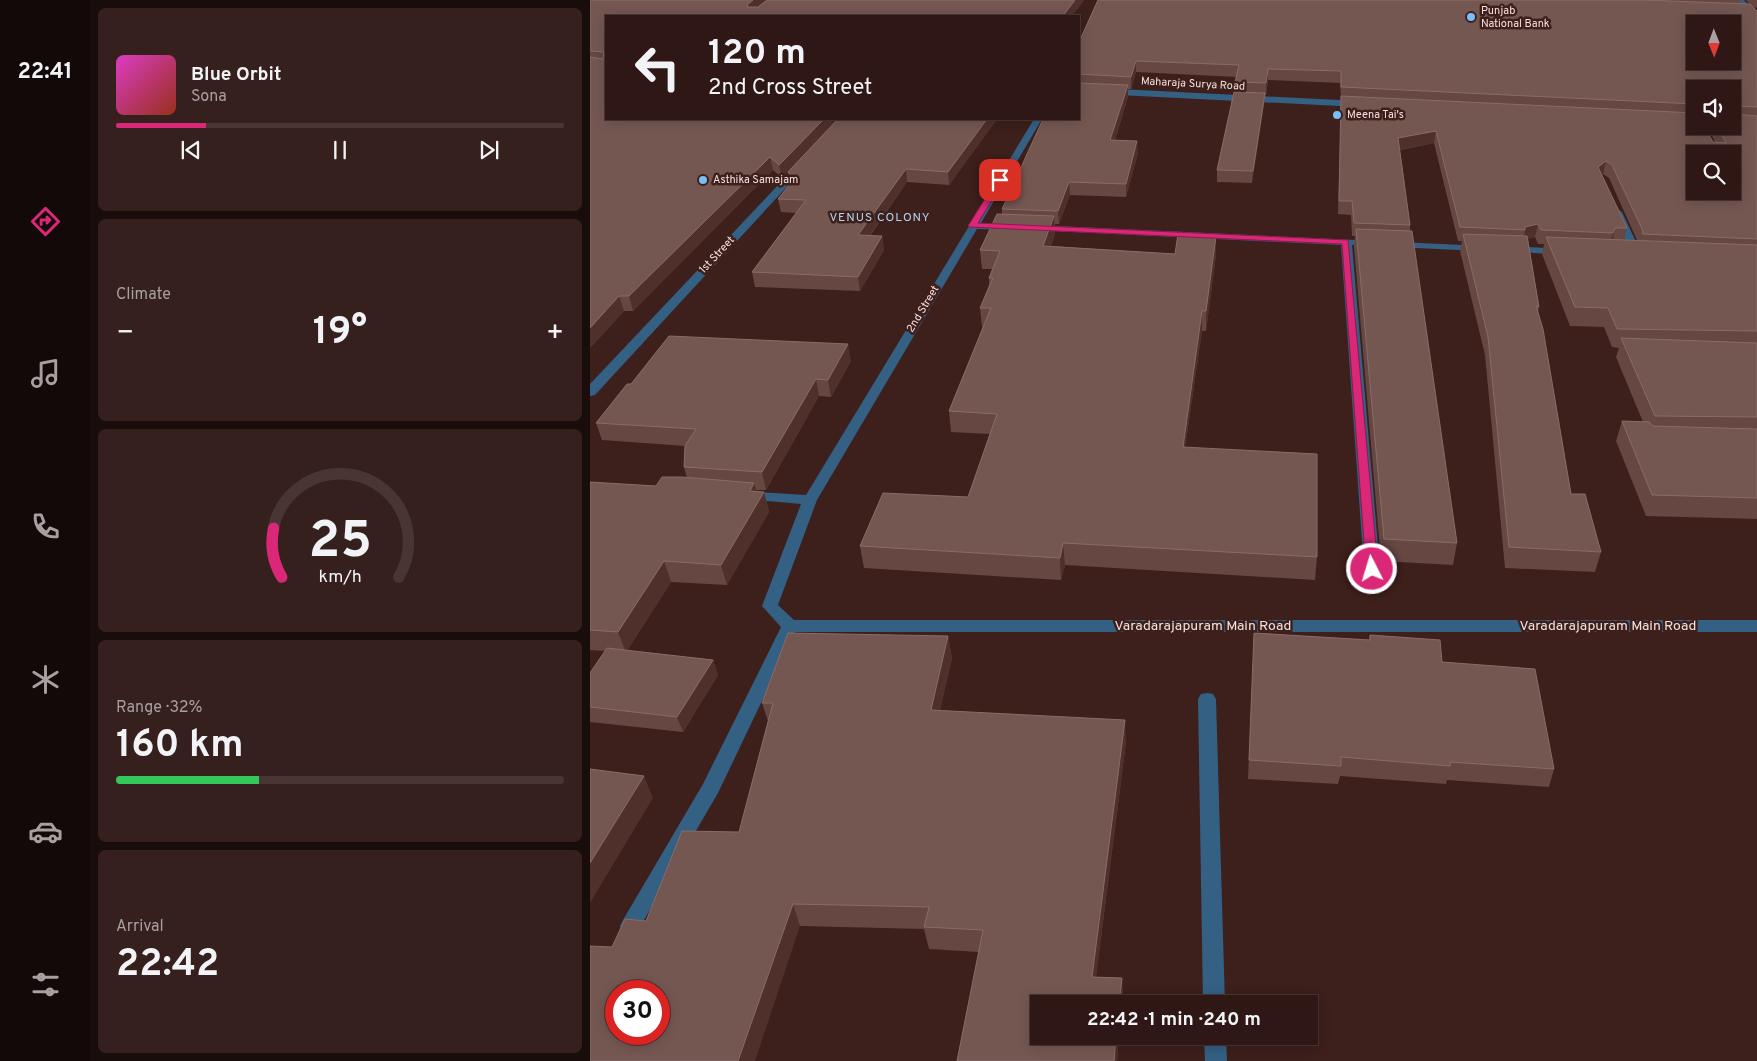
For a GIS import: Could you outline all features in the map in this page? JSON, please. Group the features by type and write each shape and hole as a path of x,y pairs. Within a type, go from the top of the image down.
{"street":[{"path":"1740,0 1757,20"},
{"name":"Maharaja Surya Road","path":"1080,90 1367,104"},
{"name":"2nd Street","path":"810,500 972,226 1037,120"},
{"name":"1st Street","path":"590,392 811,155"},
{"path":"1614,204 1633,246 1614,250 1642,255"},
{"path":"972,226 1541,251 1577,248"},
{"path":"1346,242 1372,569"},
{"path":"630,926 711,788 790,626 770,606 810,500 733,495"},
{"name":"Varadarajapuram Main Road","path":"790,626 1757,626"},
{"path":"1207,699 1214,995"},
{"path":"1215,1045 1216,1061"}],"building":[{"path":"590,0 753,0 747,7 758,7 767,0 1075,0 1064,15 605,15 605,120 823,120 779,165 770,157 629,296 619,296 590,328 590,57 603,59 604,52 590,51"},
{"path":"1098,0 1644,0 1750,4 1757,11 1757,107 1741,106 1741,80 1686,80 1686,104 1341,87 1341,71 1268,69 1266,83 1235,82 1239,65 1136,61 1131,77 1080,74 1080,40"},
{"path":"1080,83 1128,85 1110,140 1137,141 1126,184 1069,182 1058,211 1002,209 1043,120 1080,120"},
{"path":"1234,92 1265,93 1253,171 1217,170"},
{"path":"1341,96 1686,113 1686,135 1709,135 1713,142 1726,143 1722,135 1741,135 1741,115 1757,116 1757,239 1642,234 1643,231 1612,165 1606,161 1598,167 1627,228 1615,228 1613,233 1541,230 1538,224 1525,227 1525,230 1460,227 1436,131 1398,138 1410,225 1354,223 1352,201 1339,201"},
{"path":"837,120 986,120 948,172 906,169 858,235 882,236 858,277 752,272 806,200 778,199 795,178 788,172"},
{"path":"997,214 1054,216 1043,246 1175,254 1178,234 1216,236 1206,311 1202,311 1183,447 1317,454 1317,557 1063,543 1060,558 860,546 883,493 968,497 997,414 949,411 991,308 980,308 993,278 989,278 1000,251 980,250"},
{"path":"1356,229 1412,231 1457,543 1384,539"},
{"path":"1463,234 1527,236 1539,307 1536,306 1543,329 1571,494 1585,494 1601,552 1509,547 1488,337"},
{"path":"1546,237 1757,245 1757,331 1617,329 1608,308 1575,307"},
{"path":"669,336 848,344 828,380 816,379 762,472 684,467 685,446 696,429 596,423 627,384 631,384"},
{"path":"1621,338 1757,343 1757,417 1655,416"},
{"path":"1622,421 1649,422 1653,426 1757,429 1757,498 1652,495"},
{"path":"662,477 754,483 750,491 764,492 721,565 664,561 618,632 590,630 590,482 656,486"},
{"path":"788,633 948,636 931,710 1125,720 1092,977 1122,978 1120,995 1030,995 1030,1045 1115,1045 1114,1061 957,1061 983,930 924,927 929,907 793,904 738,1061 590,1061 590,946 612,947 625,919 646,921 682,831 739,832 773,703 762,703"},
{"path":"1254,633 1370,640 1370,635 1440,640 1442,662 1535,669 1554,769 1450,762 1450,766 1341,757 1341,766 1249,760"},
{"path":"607,648 713,660 677,717 590,707 590,673"},
{"path":"590,769 644,776 590,863"}],"place":[{"name":"Punjab National Bank","path":"1471,17"},
{"name":"Meena Tai's","path":"1337,115"},
{"name":"Asthika Samajam","path":"703,180"}],"district":[{"name":"VENUS COLONY","path":"880,218"}],"route":[{"path":"1000,180 972,226 1346,242 1372,569"}]}
